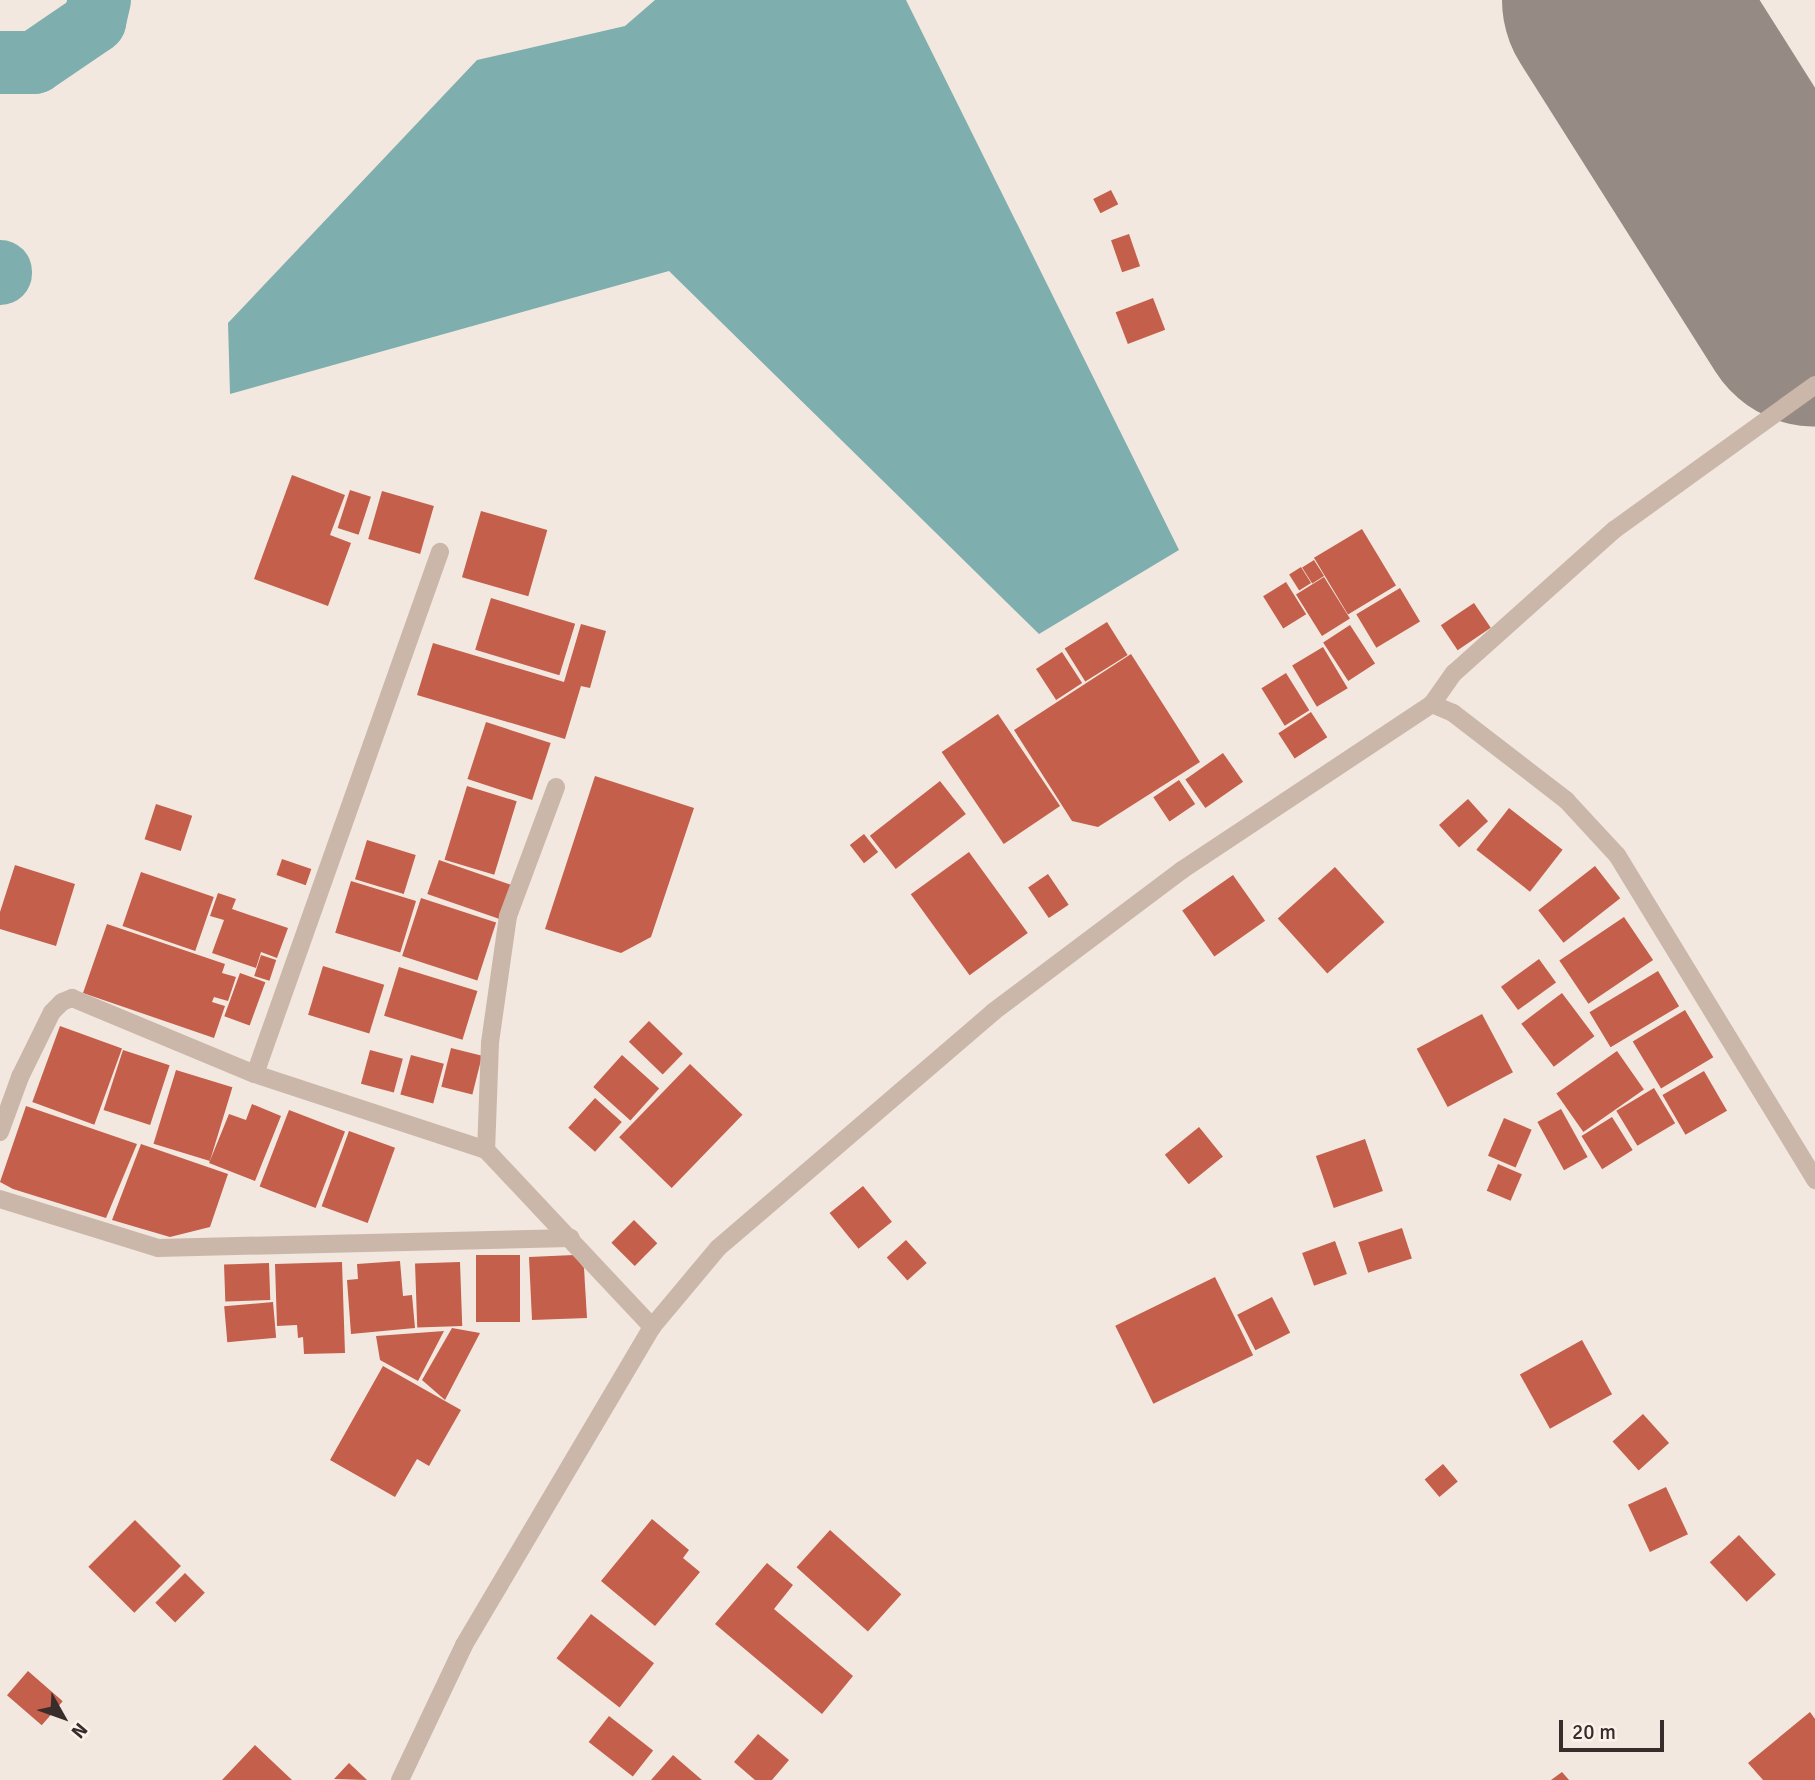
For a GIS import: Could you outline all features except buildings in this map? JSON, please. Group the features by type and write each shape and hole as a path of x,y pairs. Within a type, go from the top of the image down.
{"street":[{"path":"400,1780 464,1645 652,1328 718,1248 993,1012 1182,870 1432,704 1454,673 1614,530 1815,385"},
{"path":"256,1074 440,552"},
{"path":"1432,704 1452,713 1566,800 1617,855 1815,1180"},
{"path":"486,1150 490,1042 508,916 556,787"},
{"path":"0,1132 20,1077 52,1013 62,1002 72,998 256,1074 486,1150 571,1238 652,1328"},
{"path":"0,1199 158,1248 571,1238"}],"water":[{"path":"655,0 906,0 1179,550 1039,634 669,271 230,394 228,323 477,60 625,26"}],"waterway":[{"path":"0,62 34,62 94,21 99,0"}],"runway":[{"path":"1620,0 1815,308"}]}
